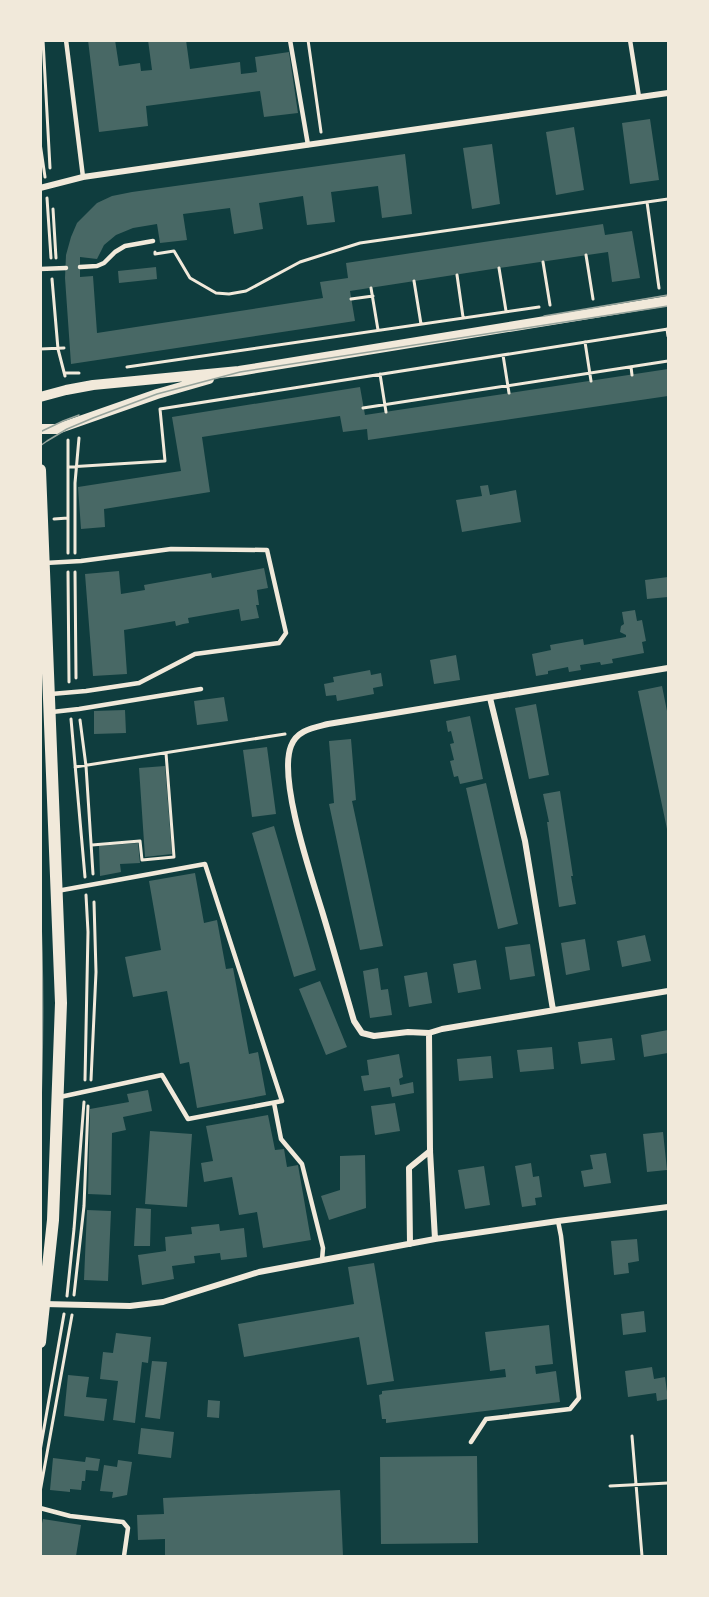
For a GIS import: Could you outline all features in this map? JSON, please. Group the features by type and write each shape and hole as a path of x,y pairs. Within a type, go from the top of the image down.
{"main road":[{"path":"40,470 61,1003 53,1220 40,1342"}],"street":[{"path":"43,187 83,177 669,93"},
{"path":"40,397 93,385 239,371 664,301"},
{"path":"40,429 57,429 157,394 239,371"},
{"path":"132,382 139,395 137,401"},
{"path":"669,668 328,724 299,733 291,744 288,756 288,780 298,827 354,1021 362,1033 374,1036 408,1032 429,1033 669,992"},
{"path":"490,698 525,841 553,1010"},
{"path":"429,1033 430,1151 435,1239"},
{"path":"410,1244 409,1168 430,1151"},
{"path":"44,1304 130,1306 163,1302 259,1272 435,1239 669,1208"}],"lane":[{"path":"66,40 83,177"},
{"path":"290,40 308,145"},
{"path":"630,40 639,97"},
{"path":"80,267 97,266 125,246 153,241"},
{"path":"40,269 66,268"},
{"path":"44,563 171,549 267,550 286,633 279,643 195,654 139,683 49,694"},
{"path":"49,712 201,689"},
{"path":"57,891 205,864 282,1101 188,1119 162,1075 58,1098"},
{"path":"274,1103 281,1139 302,1164 323,1248 322,1260"},
{"path":"471,1442 486,1419 570,1409 579,1398 558,1221"},
{"path":"40,1508 70,1516 123,1522 128,1528 124,1557"}],"path":[{"path":"43,40 50,168"},
{"path":"308,40 322,143"},
{"path":"40,94 46,94"},
{"path":"40,143 43,187 54,268"},
{"path":"153,241 155,254 174,251 190,278 216,293 229,294 246,291 300,262 360,243 669,199"},
{"path":"647,202 659,288 664,301"},
{"path":"53,209 58,349 66,390"},
{"path":"586,255 593,299"},
{"path":"543,262 550,305"},
{"path":"500,268 506,311"},
{"path":"457,275 464,318"},
{"path":"414,281 421,324"},
{"path":"659,288 669,287"},
{"path":"371,288 378,331"},
{"path":"351,299 373,296"},
{"path":"118,368 539,307"},
{"path":"68,467 165,461 160,409 668,329 669,336"},
{"path":"585,342 591,381"},
{"path":"40,349 64,348"},
{"path":"503,355 509,393"},
{"path":"363,408 669,361"},
{"path":"631,367 632,375"},
{"path":"64,374 83,373"},
{"path":"380,374 386,411"},
{"path":"549,380 550,387"},
{"path":"467,392 468,399"},
{"path":"426,398 427,405"},
{"path":"68,425 70,693"},
{"path":"76,678 75,536 76,467 79,438"},
{"path":"68,536 75,536"},
{"path":"40,1451 66,1305 75,1229 85,1092 88,932 86,885 70,710"},
{"path":"80,720 86,766 93,876"},
{"path":"75,767 285,734"},
{"path":"92,845 140,841 142,860 174,857 166,753"},
{"path":"91,1083 96,972 94,902"},
{"path":"74,1296 84,1206 88,1106"},
{"path":"40,1492 72,1313"},
{"path":"56,1360 63,1361"},
{"path":"632,1436 642,1557"},
{"path":"610,1486 669,1483"}],"building":[{"path":"88,40 115,40 119,66 140,63 141,71 152,70 148,40 186,40 190,69 240,62 241,74 257,72 255,57 289,52 298,113 264,117 260,91 146,106 148,126 99,132"},
{"path":"650,119 659,180 630,184 622,123"},
{"path":"574,127 584,190 556,195 546,132"},
{"path":"492,144 500,204 472,209 463,148"},
{"path":"405,154 412,214 382,218 378,186 331,192 335,222 307,225 303,196 259,203 263,229 234,234 230,208 183,214 187,240 160,243 157,224 133,228 116,235 104,245 97,259 80,257 80,277 93,276 97,333 323,298 320,282 348,278 346,263 603,224 605,235 632,231 640,278 612,282 608,252 499,268 350,291 355,321 71,364 65,278 66,255 77,223 97,203 112,196 132,192"},
{"path":"156,267 157,279 119,283 118,271"},
{"path":"668,369 668,396 368,440 367,429 343,432 340,416 202,437 210,492 104,509 105,527 81,529 78,487 181,471 172,417 360,387 365,415"},
{"path":"488,485 490,495 516,490 521,522 462,532 456,500 482,496 480,486"},
{"path":"264,568 268,588 257,590 259,605 256,605 259,618 241,621 239,609 188,618 189,623 176,626 175,621 124,630 127,674 93,676 85,574 119,571 121,594 145,590 144,585 211,573 212,578"},
{"path":"668,577 668,597 647,599 645,580"},
{"path":"635,610 637,621 642,620 646,641 642,642 644,653 612,659 613,663 580,665 581,670 569,672 568,667 536,676 532,654 551,650 550,645 583,639 584,645 626,637 620,632 624,624 622,612"},
{"path":"456,655 460,680 434,684 430,660"},
{"path":"370,670 371,675 381,673 383,686 373,688 374,694 337,701 336,695 326,696 324,684 334,682 333,677"},
{"path":"662,686 668,716 667,829 638,691"},
{"path":"224,697 228,721 197,725 194,701"},
{"path":"536,704 549,775 529,779 515,708"},
{"path":"125,710 126,733 94,734 94,711"},
{"path":"470,716 483,779 460,784 458,776 454,777 450,761 454,760 450,744 454,743 451,731 448,732 446,721"},
{"path":"351,739 356,800 352,801 383,946 360,950 329,804 334,803 329,741"},
{"path":"267,747 276,814 252,817 243,750"},
{"path":"165,766 172,854 145,857 139,768"},
{"path":"486,783 518,924 498,929 466,788"},
{"path":"560,791 576,904 559,907 547,822 549,822 543,794"},
{"path":"274,826 316,970 294,977 252,833"},
{"path":"138,843 140,863 120,864 121,872 100,876 99,846"},
{"path":"195,873 204,923 217,920 226,969 233,968 249,1054 258,1052 266,1095 197,1108 189,1062 180,1064 167,991 133,997 125,957 161,950 149,881"},
{"path":"645,935 651,961 622,967 617,941"},
{"path":"585,939 590,970 566,975 561,943"},
{"path":"530,944 535,976 510,980 505,947"},
{"path":"476,960 481,989 458,993 453,964"},
{"path":"378,968 381,990 388,989 392,1015 370,1018 363,971"},
{"path":"427,972 432,1003 409,1007 404,976"},
{"path":"320,981 347,1047 326,1055 299,989"},
{"path":"668,1030 668,1053 644,1057 641,1035"},
{"path":"612,1038 615,1060 581,1064 578,1042"},
{"path":"552,1047 554,1069 520,1072 517,1050"},
{"path":"399,1054 403,1077 399,1079 400,1085 413,1082 414,1093 392,1097 390,1087 364,1091 361,1076 369,1075 367,1060"},
{"path":"491,1056 493,1078 459,1081 457,1059"},
{"path":"148,1090 152,1111 123,1117 126,1130 112,1133 111,1195 88,1194 90,1109 129,1102 127,1094"},
{"path":"395,1103 400,1131 375,1135 371,1106"},
{"path":"268,1115 275,1150 284,1149 287,1167 298,1165 311,1240 263,1248 257,1212 239,1215 232,1177 204,1182 201,1163 213,1161 206,1126"},
{"path":"150,1131 192,1134 187,1207 145,1204"},
{"path":"663,1132 667,1170 647,1172 643,1134"},
{"path":"606,1153 611,1183 584,1187 581,1171 593,1169 590,1155"},
{"path":"365,1155 366,1208 329,1220 321,1196 340,1190 340,1156"},
{"path":"531,1163 533,1177 539,1176 542,1197 535,1198 536,1205 522,1207 515,1166"},
{"path":"484,1166 490,1205 465,1209 458,1170"},
{"path":"136,1208 151,1209 150,1246 134,1246"},
{"path":"87,1210 111,1211 108,1281 84,1280"},
{"path":"219,1224 220,1231 244,1228 247,1257 221,1260 220,1253 194,1256 195,1263 172,1266 174,1279 142,1285 138,1255 166,1251 165,1237 192,1234 191,1227"},
{"path":"637,1239 639,1261 628,1263 629,1273 614,1275 611,1241"},
{"path":"374,1263 394,1381 367,1385 359,1337 244,1357 238,1324 354,1304 348,1267"},
{"path":"644,1311 646,1332 623,1335 621,1314"},
{"path":"549,1325 553,1364 535,1366 536,1374 556,1371 560,1402 386,1423 386,1419 382,1419 379,1395 382,1391 506,1377 505,1369 490,1371 485,1332"},
{"path":"116,1333 151,1337 148,1363 142,1362 135,1423 113,1420 118,1381 100,1379 103,1352 113,1353"},
{"path":"152,1361 167,1362 160,1419 145,1417"},
{"path":"652,1367 654,1379 665,1377 668,1399 657,1401 656,1393 628,1397 625,1371"},
{"path":"68,1375 89,1377 86,1397 107,1399 104,1421 64,1416"},
{"path":"208,1400 220,1401 219,1418 207,1417"},
{"path":"141,1428 174,1432 171,1458 138,1454"},
{"path":"477,1456 478,1543 381,1544 380,1457"},
{"path":"86,1457 100,1459 98,1471 86,1470 81,1490 70,1489 70,1492 50,1490 53,1458 85,1462"},
{"path":"118,1460 132,1462 127,1495 112,1498 113,1492 100,1491 104,1465 117,1467"},
{"path":"340,1490 343,1556 165,1556 165,1539 138,1540 137,1515 164,1514 163,1498"},
{"path":"43,1519 81,1525 76,1556 40,1556 40,1532"}],"tram line":[{"path":"544,316 668,295"},
{"path":"40,446 67,429 157,394 240,372 668,306"},
{"path":"40,432 79,415"},
{"path":"40,902 43,1016 40,1130"}]}
